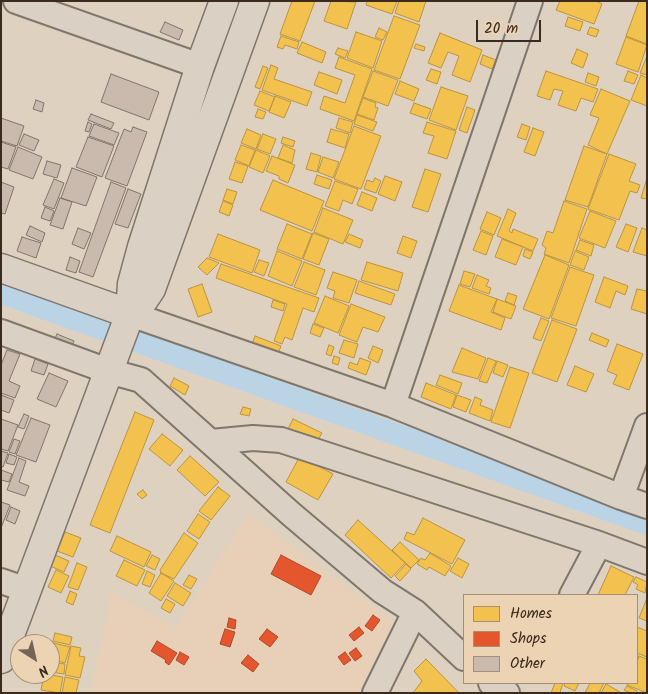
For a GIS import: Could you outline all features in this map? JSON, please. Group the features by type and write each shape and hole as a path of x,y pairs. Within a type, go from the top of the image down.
{"street":[{"path":"16,1 200,66"},
{"path":"1,659 128,320 130,290 139,256 200,66 224,1"},
{"path":"128,320 151,289 255,1"},
{"path":"393,405 530,1"},
{"path":"1,268 128,320 393,405 621,498 647,506"},
{"path":"1,332 112,362 141,380 291,514 382,591 415,612 463,657"},
{"path":"621,498 647,426"},
{"path":"211,442 253,438 281,440 598,544 647,562"},
{"path":"573,594 598,544"},
{"path":"1,581 27,590"},
{"path":"375,693 415,612"}],"shaded area":[{"path":"248,514 415,638 391,693 90,693 112,592 176,628"}],"building: Homes":[{"path":"292,1 315,1 300,41 280,34"},
{"path":"331,1 356,2 347,29 324,21"},
{"path":"367,1 397,1 392,14 366,5"},
{"path":"399,1 426,1 419,22 395,13"},
{"path":"560,1 596,1 602,4 594,24 556,10"},
{"path":"639,1 647,1 647,44 626,36"},
{"path":"394,16 420,25 400,79 374,70"},
{"path":"568,17 583,22 580,31 565,26"},
{"path":"590,27 599,30 596,37 587,34"},
{"path":"379,28 387,32 383,40 375,37"},
{"path":"356,32 382,41 373,68 347,58"},
{"path":"440,33 482,50 470,82 452,75 459,56 448,52 441,68 428,63"},
{"path":"281,36 299,42 297,49 285,45 283,49 277,47"},
{"path":"626,37 647,45 638,72 616,64"},
{"path":"302,42 326,52 322,63 297,53"},
{"path":"416,44 425,47 424,51 414,48"},
{"path":"338,48 348,51 345,58 335,54"},
{"path":"577,49 588,54 583,68 571,63"},
{"path":"483,55 496,60 492,69 480,64"},
{"path":"647,56 647,75 640,73"},
{"path":"339,57 372,69 354,121 320,109 324,96 345,103 355,75 335,68"},
{"path":"271,65 278,68 274,79 312,92 307,106 262,90"},
{"path":"263,66 268,68 260,89 255,87"},
{"path":"431,69 441,72 437,84 426,80"},
{"path":"373,71 398,80 388,106 363,97"},
{"path":"546,71 598,89 593,102 581,98 576,111 558,105 563,91 554,89 550,100 537,96"},
{"path":"628,71 638,75 634,84 624,81"},
{"path":"319,72 342,80 337,94 314,85"},
{"path":"588,73 599,77 596,86 585,82"},
{"path":"641,75 647,78 647,106 631,100"},
{"path":"400,81 419,89 414,101 395,94"},
{"path":"441,87 468,96 456,130 429,120"},
{"path":"601,89 630,101 607,154 588,145 599,118 590,115"},
{"path":"260,91 275,97 269,111 254,105"},
{"path":"275,96 291,102 284,118 269,112"},
{"path":"363,98 376,103 375,107 378,108 374,120 357,114"},
{"path":"414,103 431,109 427,119 410,113"},
{"path":"467,107 475,110 467,133 459,130"},
{"path":"258,109 266,112 263,119 255,117"},
{"path":"357,115 377,122 373,131 354,124"},
{"path":"339,118 353,122 350,133 336,128"},
{"path":"427,122 456,131 447,159 428,153 434,136 423,133"},
{"path":"522,124 530,127 526,140 517,137"},
{"path":"354,126 381,136 361,189 334,179"},
{"path":"533,128 544,132 535,156 524,152"},
{"path":"247,129 261,135 256,149 241,143"},
{"path":"331,129 349,134 345,148 327,142"},
{"path":"263,134 276,139 270,154 257,149"},
{"path":"283,137 295,141 293,147 281,143"},
{"path":"241,145 255,150 249,166 235,160"},
{"path":"283,145 295,150 292,163 278,158"},
{"path":"584,146 607,154 588,207 565,200"},
{"path":"256,150 270,156 263,173 249,167"},
{"path":"311,153 321,156 317,172 306,169"},
{"path":"609,154 636,164 629,181 640,185 637,193 630,191 619,220 588,209"},
{"path":"272,156 295,165 288,183 279,179 279,176 266,171"},
{"path":"323,157 339,162 333,178 318,172"},
{"path":"235,162 248,166 242,183 229,179"},
{"path":"425,169 441,174 428,212 412,207"},
{"path":"317,175 332,180 329,189 314,184"},
{"path":"385,176 402,182 395,201 378,194"},
{"path":"375,178 381,181 376,193 364,189 367,180 373,182"},
{"path":"647,178 647,199 641,198"},
{"path":"273,180 324,201 312,231 260,210"},
{"path":"335,181 358,189 352,204 343,200 339,211 325,206"},
{"path":"227,189 237,192 233,204 223,200"},
{"path":"362,192 377,198 372,211 357,205"},
{"path":"223,201 233,205 229,216 219,212"},
{"path":"564,201 587,209 569,263 544,254 546,248 542,245 547,231 553,233"},
{"path":"323,208 353,220 343,244 314,232"},
{"path":"508,209 516,213 509,231 512,233 513,229 538,239 533,251 497,236"},
{"path":"590,211 616,221 605,248 579,238"},
{"path":"487,212 501,218 494,235 480,229"},
{"path":"287,224 312,234 302,259 277,249"},
{"path":"626,224 637,228 628,252 616,247"},
{"path":"642,228 647,230 647,256 633,252"},
{"path":"481,231 493,236 486,255 473,250"},
{"path":"313,233 329,239 319,265 303,259"},
{"path":"218,234 260,250 252,273 209,257"},
{"path":"349,234 363,240 360,248 345,242"},
{"path":"403,236 417,241 411,258 397,253"},
{"path":"502,239 523,247 516,265 495,257"},
{"path":"580,240 594,245 591,256 576,250"},
{"path":"525,249 533,252 530,259 523,256"},
{"path":"277,251 302,261 292,286 268,276"},
{"path":"575,251 589,257 584,270 570,265"},
{"path":"545,255 569,265 549,319 523,309"},
{"path":"207,258 219,263 207,275 198,267"},
{"path":"259,260 269,263 264,276 254,272"},
{"path":"304,262 325,270 316,295 294,287"},
{"path":"367,262 403,273 398,291 361,280"},
{"path":"221,264 319,298 314,312 303,308 292,340 285,337 282,344 274,341 287,304 216,278"},
{"path":"570,267 594,275 576,326 551,318"},
{"path":"464,271 475,274 470,287 460,284"},
{"path":"333,272 357,280 349,303 333,298 335,291 327,288"},
{"path":"477,275 489,280 486,286 491,288 489,294 472,288"},
{"path":"604,277 628,286 625,295 616,291 610,308 595,302"},
{"path":"359,281 395,294 391,305 355,293"},
{"path":"202,284 212,312 198,317 188,289"},
{"path":"459,285 497,299 491,312 505,318 501,330 449,311"},
{"path":"637,289 647,291 647,314 631,309"},
{"path":"508,293 517,296 514,305 505,301"},
{"path":"325,296 349,306 338,333 314,323"},
{"path":"497,299 516,306 511,319 493,312"},
{"path":"273,300 285,304 283,311 271,307"},
{"path":"351,304 385,317 378,332 363,327 357,342 339,335"},
{"path":"541,318 549,321 541,341 533,338"},
{"path":"552,320 577,329 557,382 532,373"},
{"path":"313,324 324,328 320,337 310,333"},
{"path":"592,333 609,340 606,347 589,340"},
{"path":"255,336 281,346 278,354 252,344"},
{"path":"344,340 358,344 354,358 339,353"},
{"path":"617,344 643,354 629,390 613,384 617,375 607,371"},
{"path":"329,345 334,347 331,356 326,354"},
{"path":"373,346 383,350 378,363 368,358"},
{"path":"462,348 486,358 478,379 452,372"},
{"path":"334,356 340,358 338,365 332,363"},
{"path":"360,358 371,362 366,375 348,368 350,362 357,365"},
{"path":"488,358 496,361 487,383 479,381"},
{"path":"497,361 508,365 503,377 493,373"},
{"path":"575,366 594,374 586,392 567,385"},
{"path":"510,367 529,373 510,428 491,422"},
{"path":"440,375 462,383 458,394 436,385"},
{"path":"174,378 189,386 185,395 170,386"},
{"path":"426,383 456,395 451,409 421,397"},
{"path":"457,395 471,400 466,412 453,407"},
{"path":"475,397 482,400 480,405 493,410 490,421 469,413"},
{"path":"243,407 251,409 249,416 240,414"},
{"path":"135,412 154,420 110,533 90,525"},
{"path":"293,419 322,433 316,443 288,429"},
{"path":"162,434 183,450 170,466 149,449"},
{"path":"190,456 219,482 205,496 177,470"},
{"path":"300,456 333,474 318,500 286,482"},
{"path":"218,487 230,496 211,520 199,511"},
{"path":"143,490 147,495 142,499 137,494"},
{"path":"198,514 210,522 199,539 187,531"},
{"path":"423,518 465,540 452,564 404,539 407,532 414,535"},
{"path":"358,520 405,563 391,578 345,535"},
{"path":"65,532 81,538 73,557 57,551"},
{"path":"184,533 198,543 174,579 161,573 160,570"},
{"path":"117,536 151,552 144,567 110,551"},
{"path":"400,542 419,560 411,568 392,550"},
{"path":"430,553 451,566 445,576 429,567 427,570 417,564 421,558 425,560"},
{"path":"55,555 69,561 64,572 50,566"},
{"path":"152,555 160,559 155,570 146,566"},
{"path":"458,558 469,564 462,578 450,571"},
{"path":"124,560 145,570 137,586 116,576"},
{"path":"77,563 87,567 78,590 68,587"},
{"path":"406,564 411,569 400,581 395,576"},
{"path":"611,566 634,577 626,594 598,594"},
{"path":"56,570 69,576 61,593 48,587"},
{"path":"147,571 155,575 150,587 142,584"},
{"path":"161,573 174,581 161,601 149,593"},
{"path":"189,575 197,579 191,589 183,585"},
{"path":"636,577 647,582 645,593 636,589 638,585 633,582"},
{"path":"175,583 191,593 183,606 167,596"},
{"path":"70,591 77,594 73,605 66,602"},
{"path":"647,598 647,621 639,618"},
{"path":"166,599 175,604 170,613 161,608"},
{"path":"638,627 647,631 647,657 638,653"},
{"path":"60,634 72,637 70,645 60,643"},
{"path":"60,644 70,647 65,663 60,662"},
{"path":"71,646 81,648 79,656 85,657 80,678 65,675"},
{"path":"639,656 647,659 647,693 627,685 638,684"},
{"path":"426,659 459,693 413,693 422,681 414,671"},
{"path":"60,663 65,664 64,674 60,673"},
{"path":"60,677 63,677 60,693 41,690 42,684 60,684"},
{"path":"65,677 79,680 76,693 62,693"},
{"path":"555,684 563,684 560,693 551,693"},
{"path":"565,684 578,684 575,691 564,686"},
{"path":"590,684 604,684 599,693 585,693"},
{"path":"606,684 620,692 620,693 601,693"},
{"path":"627,686 637,691 636,693 624,690"}],"building: Shops":[{"path":"281,555 321,576 311,595 271,574"},
{"path":"373,615 380,620 372,631 365,626"},
{"path":"229,618 236,620 235,629 227,627"},
{"path":"359,627 364,633 354,641 349,635"},
{"path":"225,629 235,632 230,647 220,644"},
{"path":"267,629 278,637 270,647 259,639"},
{"path":"157,641 177,653 169,665 165,662 166,660 151,651"},
{"path":"356,648 362,656 355,661 349,653"},
{"path":"180,652 189,657 184,665 176,660"},
{"path":"345,652 351,660 344,665 338,657"},
{"path":"248,655 259,664 253,672 241,663"}],"building: Other":[{"path":"165,22 183,30 179,40 160,32"},
{"path":"111,74 159,92 149,120 101,102"},
{"path":"36,100 44,103 42,112 33,109"},
{"path":"91,114 114,123 111,129 88,120"},
{"path":"1,118 24,126 17,146 1,141"},
{"path":"88,122 92,124 89,132 85,131"},
{"path":"94,124 119,133 114,145 89,136"},
{"path":"133,127 147,132 127,186 105,178 124,129 131,132"},
{"path":"24,134 39,140 34,151 19,145"},
{"path":"88,137 114,146 102,177 76,167"},
{"path":"1,142 16,147 8,169 1,167"},
{"path":"18,147 42,157 33,179 9,170"},
{"path":"47,161 61,165 57,178 43,174"},
{"path":"72,168 97,177 86,206 61,198"},
{"path":"54,179 64,183 54,209 43,205"},
{"path":"1,182 14,187 5,214 1,213"},
{"path":"111,182 126,188 93,277 79,272"},
{"path":"128,189 141,194 128,228 115,224"},
{"path":"60,198 72,202 63,229 50,225"},
{"path":"45,207 54,211 50,221 41,218"},
{"path":"30,226 45,233 42,242 26,235"},
{"path":"78,228 91,233 84,249 72,244"},
{"path":"22,237 41,243 36,258 17,251"},
{"path":"70,257 80,261 76,273 66,270"},
{"path":"57,334 74,341 69,352 52,345"},
{"path":"7,350 20,354 9,381 20,386 15,398 1,393 1,365"},
{"path":"35,359 48,364 44,375 31,371"},
{"path":"49,373 68,381 56,407 37,399"},
{"path":"1,395 14,400 9,413 1,410"},
{"path":"24,414 29,416 24,429 18,427"},
{"path":"31,418 50,425 36,462 16,455"},
{"path":"1,419 18,425 8,451 1,449"},
{"path":"14,439 20,441 15,454 9,452"},
{"path":"1,451 8,453 3,467 1,466"},
{"path":"9,454 17,457 14,465 6,463"},
{"path":"19,458 26,461 19,482 29,486 25,496 7,490"},
{"path":"1,470 12,474 9,482 1,480"},
{"path":"1,502 10,505 1,528"},
{"path":"11,507 20,511 15,524 6,520"}],"waterway":[{"path":"1,293 647,524"}]}
